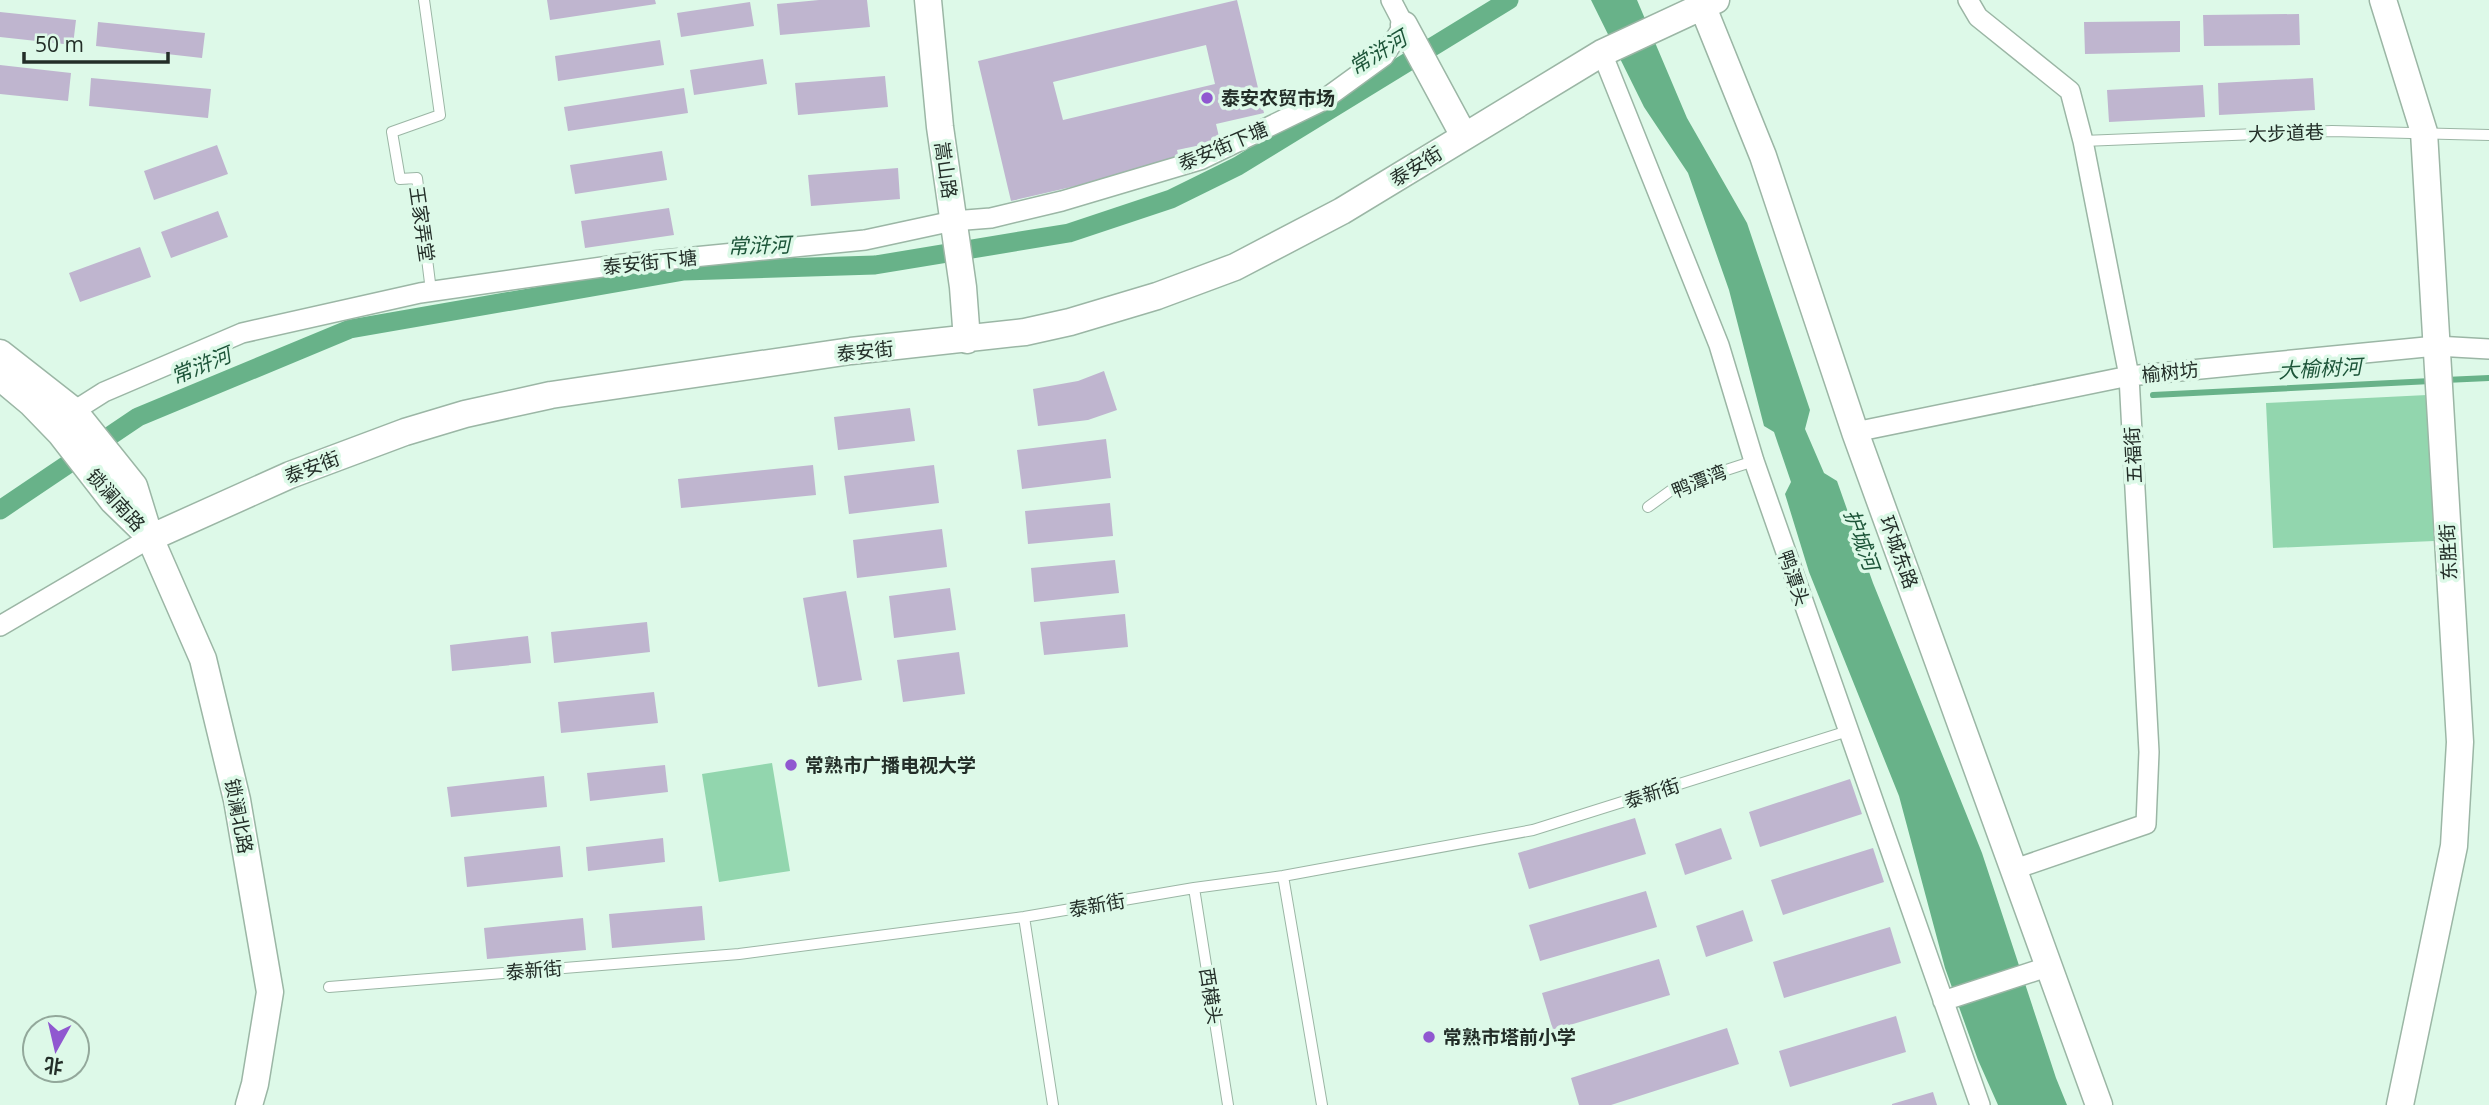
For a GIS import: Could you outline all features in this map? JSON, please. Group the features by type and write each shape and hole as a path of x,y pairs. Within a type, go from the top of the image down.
{"street":[{"name":"嵩山路","path":"928,0 940,127 963,287 967,340"},
{"path":"1391,0 1464,136"},
{"name":"五福街","path":"1968,0 1978,17 2070,91 2083,141 2129,376 2149,752 2146,824 2022,867"},
{"name":"东胜街","path":"2383,0 2424,132 2460,742 2454,846 2400,1105"},
{"name":"泰安街","path":"0,626 150,538 290,475 405,432 465,414 565,393 851,351 1024,332 1070,322 1157,296 1235,267 1342,211 1602,53 1710,1"},
{"name":"环城东路","path":"1710,1 1763,156 2022,867 2112,1105"},
{"name":"泰安街下塘","path":"72,422 104,392 242,333 431,291 623,264 864,240 953,221 991,218 1062,201 1200,160 1322,101 1384,56 1404,25"},
{"name":"鸭潭头","path":"1602,53 1719,345 1754,461 1980,1105"},
{"name":"榆树坊","path":"1863,430 2129,376 2489,349"},
{"name":"锁澜南路","path":"0,354 72,422 124,493 150,538"},
{"name":"锁澜南路","path":"0,377 31,403 72,422"},
{"name":"锁澜北路","path":"150,538 202,659 237,800 270,992 249,1105"},
{"name":"环城东路","path":"2022,867 2050,966 2099,1105"},
{"path":"1943,1001 2050,966"}],"lane":[{"name":"王家弄堂","path":"424,0 440,115 392,132 400,179 417,178 431,291"},
{"name":"大步道巷","path":"2083,141 2332,131 2489,135"},
{"name":"鸭潭湾","path":"1648,507 1677,486 1754,461"},
{"name":"泰新街","path":"330,987 739,954 1024,917 1283,876 1533,830 1848,731"},
{"path":"1283,876 1322,1105"},
{"name":"西横头","path":"1194,888 1228,1105"},
{"path":"1024,917 1053,1105"}],"shaded area":[{"path":"1591,0 1637,0 1687,118 1747,223 1810,410 1805,429 1824,473 1837,481 1873,583 1982,853 2067,1105 1998,1105 1978,1060 1945,968 1899,796 1809,572 1785,494 1791,482 1774,432 1764,426 1729,290 1688,173 1644,107"},
{"path":"2427,395 2434,541 2273,548 2266,403"},
{"path":"772,763 790,871 719,882 702,774"}],"building":[{"path":"547,0 655,0 656,4 550,20"},
{"path":"819,0 867,0 870,27 780,35 777,4"},
{"name":"泰安农贸市场","path":"1237,0 1264,113 1216,124 1220,141 1177,150 1180,162 1011,201 978,61","holes":["1206,45 1215,84 1063,120 1053,82"]},
{"path":"750,2 754,26 681,37 677,13"},
{"path":"0,12 76,20 73,45 0,37"},
{"path":"2299,14 2300,45 2204,46 2203,15"},
{"path":"2180,21 2180,52 2085,54 2084,22"},
{"path":"98,22 205,33 202,58 96,46"},
{"path":"660,40 664,65 558,81 555,56"},
{"path":"763,59 767,84 694,95 690,70"},
{"path":"0,65 71,73 68,101 0,94"},
{"path":"885,76 888,107 798,115 795,83"},
{"path":"91,78 211,89 208,118 89,106"},
{"path":"2313,78 2315,110 2219,115 2218,83"},
{"path":"2203,85 2205,117 2109,122 2107,90"},
{"path":"684,88 688,113 568,131 564,107"},
{"path":"217,145 228,174 154,200 144,171"},
{"path":"662,151 667,180 575,194 570,165"},
{"path":"898,168 900,199 811,206 808,175"},
{"path":"669,208 674,235 585,248 581,221"},
{"path":"218,211 228,237 171,258 161,232"},
{"path":"140,247 151,277 80,302 69,273"},
{"path":"1104,371 1117,410 1088,420 1038,426 1033,389 1078,381"},
{"path":"910,408 915,441 838,450 834,417"},
{"path":"1106,439 1111,478 1022,489 1017,450"},
{"path":"813,465 816,495 681,508 678,479"},
{"path":"934,465 939,503 849,514 844,476"},
{"path":"1110,503 1113,536 1028,544 1025,511"},
{"path":"942,529 947,567 857,578 853,540"},
{"path":"1115,560 1119,593 1034,602 1031,568"},
{"path":"950,588 956,630 894,638 889,596"},
{"path":"846,591 862,680 818,687 803,598"},
{"path":"1125,614 1128,647 1044,655 1040,622"},
{"path":"647,622 650,652 554,663 551,632"},
{"path":"528,636 531,663 452,671 450,645"},
{"path":"959,652 965,694 903,702 897,660"},
{"path":"654,692 658,723 561,733 558,702"},
{"path":"665,765 668,792 590,801 587,773"},
{"path":"544,776 547,807 451,817 447,787"},
{"path":"1850,779 1862,814 1760,847 1749,812"},
{"path":"1635,818 1646,854 1529,889 1518,853"},
{"path":"1721,828 1732,859 1685,875 1675,844"},
{"path":"663,838 665,862 588,871 586,847"},
{"path":"560,846 563,877 467,887 464,857"},
{"path":"1873,848 1884,882 1783,915 1771,880"},
{"path":"1646,891 1657,927 1540,961 1529,925"},
{"path":"702,906 705,940 612,948 609,914"},
{"path":"1743,910 1753,941 1706,957 1696,926"},
{"path":"583,918 586,950 487,959 484,928"},
{"path":"1890,927 1901,963 1784,998 1773,962"},
{"path":"1659,959 1670,995 1553,1030 1542,993"},
{"path":"1896,1016 1906,1052 1790,1087 1779,1051"},
{"path":"1727,1028 1739,1064 1611,1105 1579,1105 1571,1078"},
{"path":"1933,1092 1937,1105 1892,1105 1892,1104"}],"waterway":[{"name":"常浒河","path":"0,510 138,417 350,329 684,271 875,265 1069,233 1171,199 1238,166 1509,0"},
{"name":"大榆树河","path":"2445,380 2489,378"},
{"name":"大榆树河","path":"2153,395 2431,381"}],"place":[{"name":"泰安农贸市场","path":"1207,98"},
{"name":"常熟市广播电视大学","path":"791,765"},
{"name":"常熟市塔前小学","path":"1429,1037"}],"water label":[{"name":"护城河","path":"1861,540"}]}
